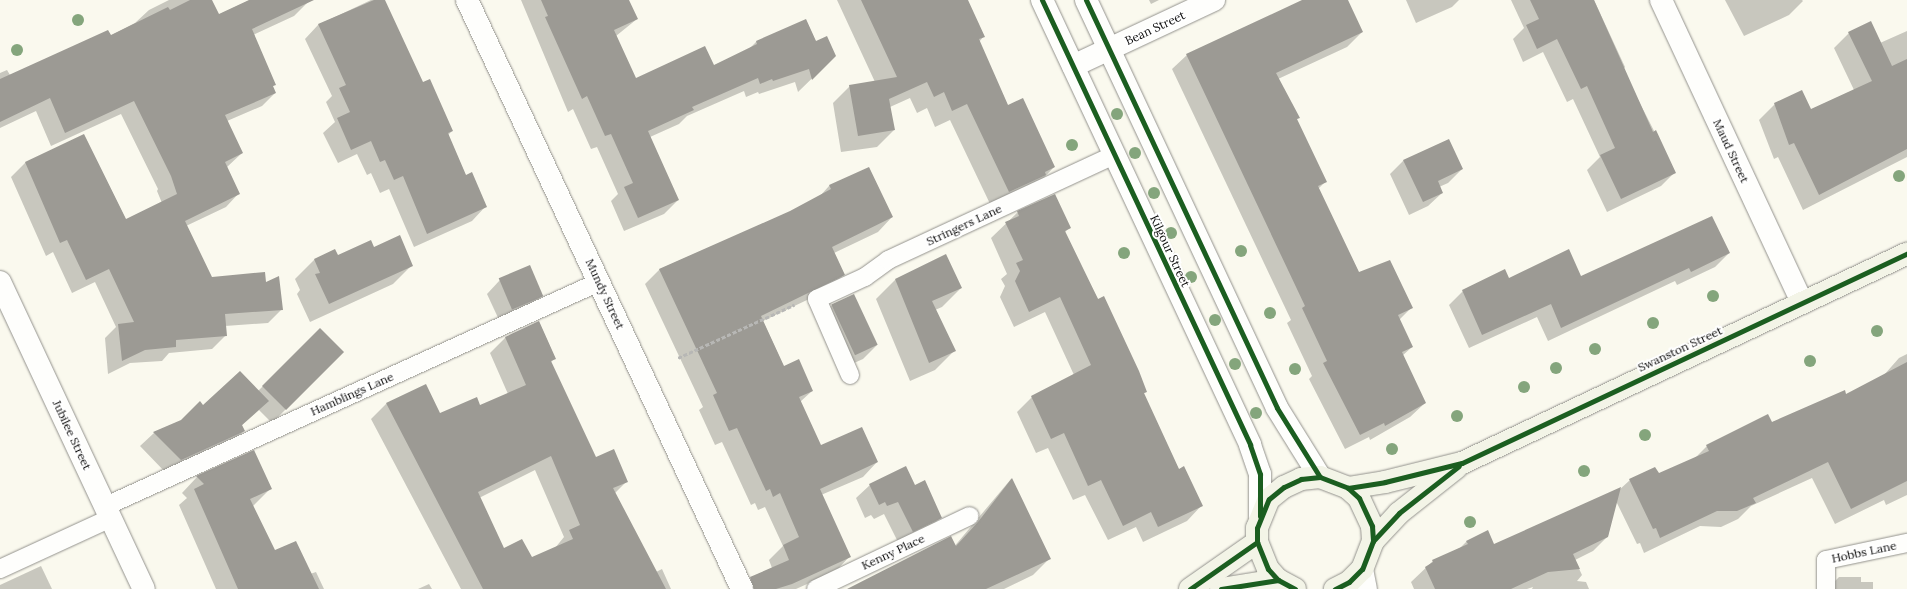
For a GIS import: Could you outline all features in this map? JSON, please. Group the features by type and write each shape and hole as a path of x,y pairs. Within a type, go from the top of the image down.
{"street":[{"name":"Mundy Street","path":"467,0 742,589"},
{"name":"Kilgour Street","path":"1042,0 1250,445 1260,474 1260,516"},
{"path":"1086,0 1277,408 1320,477"},
{"name":"Bean Street","path":"1073,66 1214,0"},
{"name":"Maud Street","path":"1661,0 1802,303"},
{"name":"Swanston Street","path":"1348,488 1385,482 1462,463 1907,254"},
{"name":"Jubilee Street","path":"0,282 144,589"},
{"name":"Swanston Street","path":"1373,541 1399,513 1462,463"},
{"path":"1289,586 1268,569 1257,542 1260,516 1270,499 1284,486 1301,479 1320,477 1348,488 1359,498 1367,511 1372,526 1373,541 1364,579 1349,582 1335,589"},
{"path":"1190,589 1257,542"},
{"path":"1221,589 1289,586"}],"lane":[{"name":"Stringers Lane","path":"817,299 865,277 888,260 1114,155"},
{"name":"Hamblings Lane","path":"0,569 108,512 599,282"},
{"path":"817,299 850,375"},
{"name":"Kenny Place","path":"816,589 970,516"},
{"name":"Hobbs Lane","path":"1826,589 1826,560 1907,543"}],"path":[{"path":"678,358 810,298 817,299"}],"building":[{"path":"190,0 212,0 219,14 249,0 314,0 252,29 276,85 273,86 276,93 225,115 243,153 225,162 240,194 185,221 212,277 265,272 266,282 279,276 283,310 225,314 227,336 176,340 176,347 145,350 122,361 118,324 134,322 109,269 86,280 67,240 60,243 25,162 84,134 126,219 177,194 171,176 134,101 65,133 50,98 0,122 0,79 108,30 111,35 168,7 170,10"},
{"path":"374,0 385,0 423,82 430,79 453,131 448,133 466,175 472,172 487,207 427,234 403,176 394,180 385,160 380,162 371,141 351,150 337,118 350,112 339,88 346,85 318,24"},
{"path":"541,0 629,0 638,19 614,30 636,78 705,46 714,65 757,44 756,41 806,19 816,41 827,36 836,56 812,80 809,69 773,81 772,79 760,84 758,78 692,107 694,110 648,131 679,200 638,218 624,187 633,183 611,134 605,136 587,96 582,99 545,17 548,16"},
{"path":"861,0 968,0 985,37 979,39 1008,105 1023,98 1055,167 1045,172 1046,175 1009,192 967,104 952,111 944,92 934,97 927,82 889,99 895,130 858,136 849,85 897,77"},
{"path":"1302,0 1348,0 1363,32 1276,73 1300,118 1297,119 1327,182 1318,186 1359,272 1390,260 1413,308 1398,315 1413,347 1402,352 1426,403 1385,426 1384,423 1360,435 1323,363 1327,361 1302,308 1305,306 1186,54"},
{"path":"1530,0 1594,0 1653,132 1656,130 1676,173 1621,199 1600,155 1615,148 1587,86 1581,89 1557,39 1537,49 1526,25 1539,19"},
{"path":"1871,21 1892,66 1907,59 1907,149 1819,195 1794,143 1789,145 1774,103 1802,90 1811,109 1872,81 1848,32"},
{"path":"1449,139 1463,169 1438,181 1443,193 1423,202 1403,160"},
{"path":"869,167 893,217 832,247 845,275 761,316 784,366 799,359 813,391 799,397 821,445 862,427 878,462 820,489 851,557 792,584 776,589 754,589 750,577 789,560 783,545 799,537 780,493 773,497 770,489 766,491 737,428 729,431 713,395 717,393 659,269 790,211 831,189 829,185"},
{"path":"1055,194 1071,228 1065,231 1098,299 1104,296 1139,371 1147,392 1144,393 1179,469 1184,466 1203,506 1158,527 1151,512 1123,526 1101,480 1088,486 1064,433 1051,439 1031,396 1091,365 1060,297 1029,312 1015,281 1020,271 1016,263 1023,260 1005,222 1019,216 1017,211"},
{"path":"1712,216 1730,253 1691,272 1689,268 1561,328 1551,304 1482,335 1462,290 1505,269 1509,278 1569,249 1581,276"},
{"path":"400,235 413,266 329,304 315,274 320,273 314,259 335,249 338,255 371,240 374,247"},
{"path":"946,254 962,288 932,301 956,351 929,363 895,279"},
{"path":"530,265 543,296 512,310 499,278"},
{"path":"854,294 878,345 855,355 831,305"},
{"path":"539,321 556,359 551,361 596,457 614,449 628,482 613,488 666,589 483,589 386,403 426,384 440,413 477,397 480,405 526,385 505,337","holes":["551,456 580,525 569,530 573,539 532,557 522,539 504,548 478,492"]},
{"path":"320,328 344,352 286,410 262,386"},
{"path":"1907,362 1907,481 1851,509 1828,462 1753,498 1756,503 1737,511 1717,511 1660,538 1656,528 1653,529 1629,479 1655,467 1659,473 1709,451 1706,445 1768,414 1772,422 1845,390 1846,394"},
{"path":"240,371 269,401 242,425 245,431 181,460 153,432 181,420 200,401 203,405"},
{"path":"254,450 272,489 250,499 275,550 296,541 319,589 238,589 194,489 204,484 196,476"},
{"path":"906,466 915,485 925,480 942,518 913,532 898,502 887,506 885,502 879,505 869,484"},
{"path":"1012,478 1051,559 986,589 847,589 951,536 956,546 978,522"},
{"path":"1621,487 1608,537 1573,554 1580,569 1548,572 1511,589 1435,589 1425,567 1433,562 1432,560 1468,544 1466,541 1488,530 1494,544"}],"cycle path":[{"path":"1042,0 1250,445 1260,474 1260,516"},
{"path":"1086,0 1277,408 1320,477"},
{"path":"1348,488 1385,482 1462,463 1907,254"},
{"path":"1373,541 1399,513 1459,466"},
{"path":"1295,589 1278,580 1268,569 1257,542 1257,528 1269,499 1284,487 1301,479 1320,477 1348,488 1359,498 1372,526 1373,541 1362,569 1349,582 1335,589"},
{"path":"1190,589 1257,542"},
{"path":"1221,589 1278,580"}]}
